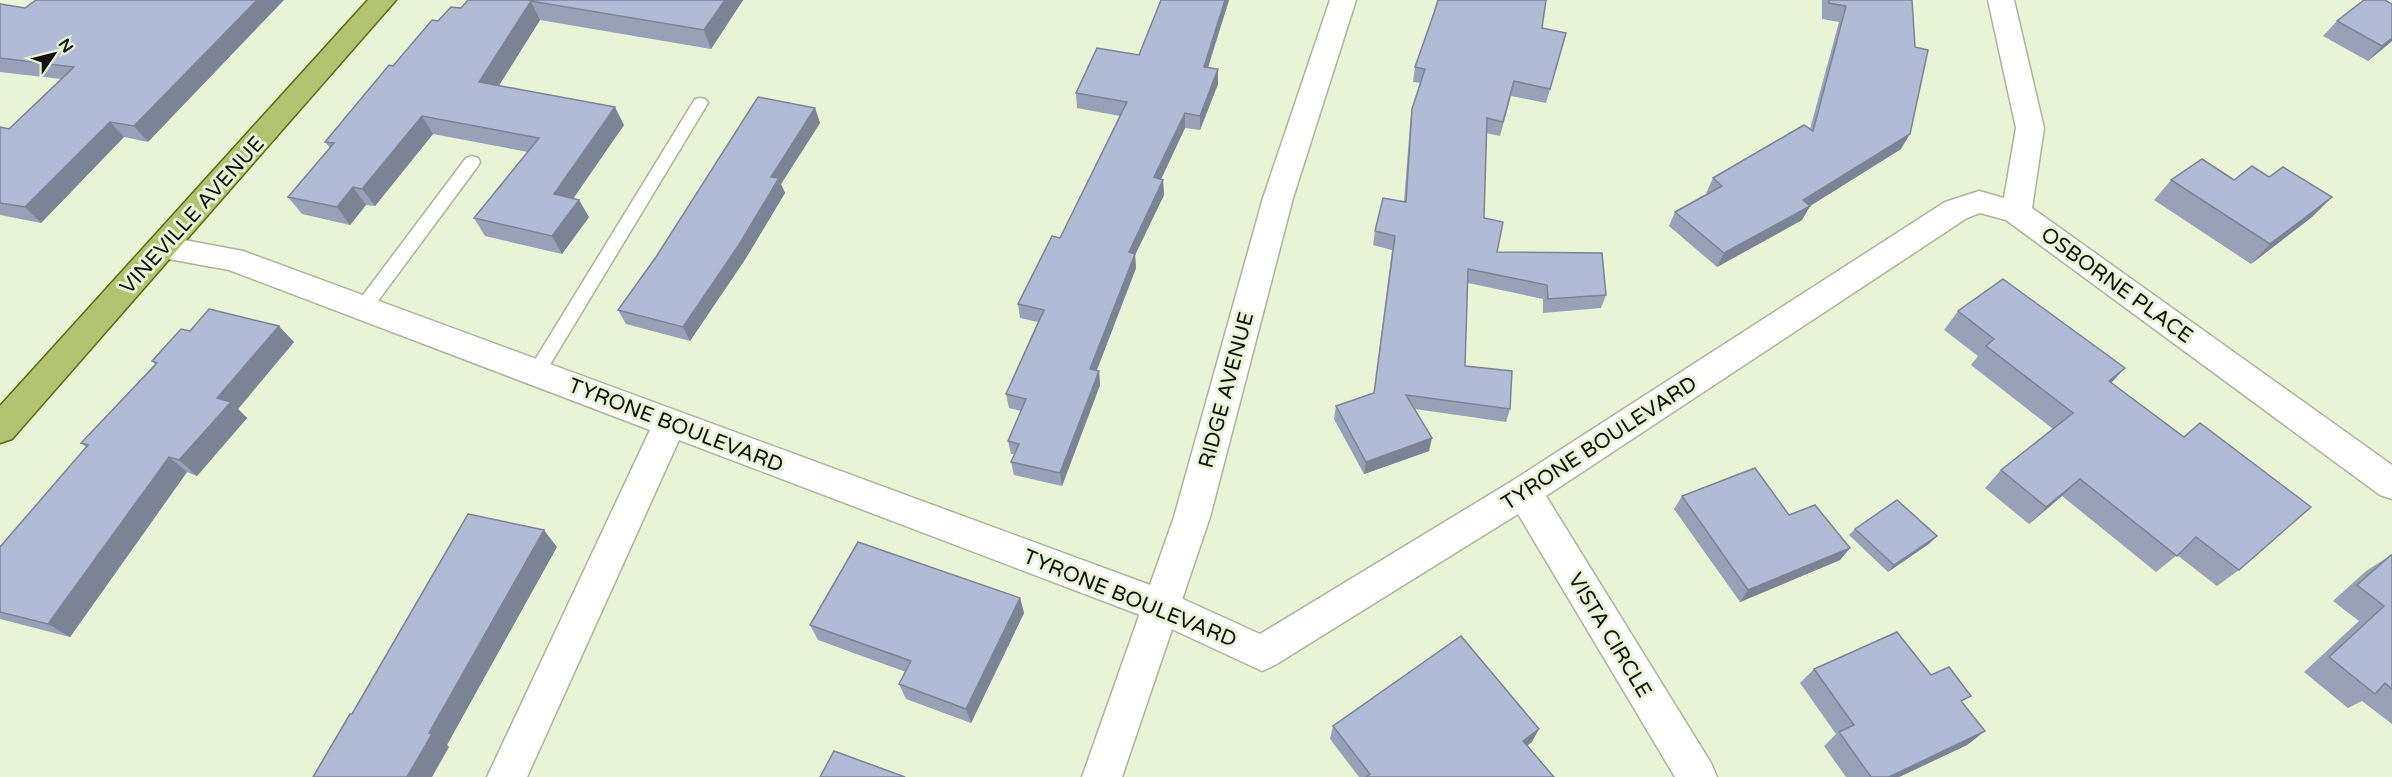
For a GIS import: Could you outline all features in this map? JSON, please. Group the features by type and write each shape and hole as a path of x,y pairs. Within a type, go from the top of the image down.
{"main road":[{"name":"VINEVILLE AVENUE","path":"0,429 383,0"}],"street":[{"name":"RIDGE AVENUE","path":"1102,777 1192,517 1278,198 1343,0"},
{"path":"2001,0 2030,128 2016,212"},
{"name":"TYRONE BOULEVARD","path":"164,248 232,259 1161,606 1262,653 1524,492 1956,210 1978,202 2016,212"},
{"name":"OSBORNE PLACE","path":"2016,212 2392,484"},
{"path":"507,777 670,423"},
{"name":"VISTA CIRCLE","path":"1524,492 1696,777"}],"lane":[{"path":"537,373 700,104"},
{"path":"363,308 472,162"}],"building":[{"path":"36,0 257,0 134,126 110,122 25,207 0,203 0,127 9,129 74,67 0,58 0,4 25,8"},
{"path":"468,0 725,0 704,30 531,1 479,82 615,107 554,194 579,200 552,236 474,218 539,138 422,116 362,189 353,187 337,207 288,197 334,143 325,142 389,65 393,66 432,20 438,21 451,7 461,8"},
{"path":"1161,0 1225,0 1204,67 1218,69 1200,116 1185,113 1154,177 1163,180 1129,252 1135,254 1090,369 1099,371 1060,473 1011,462 1019,444 1008,441 1026,399 1006,394 1044,310 1018,304 1052,236 1060,238 1127,102 1076,93 1097,48 1139,55"},
{"path":"1438,0 1546,0 1542,28 1566,33 1550,89 1514,81 1503,122 1487,118 1484,218 1503,222 1497,252 1602,253 1606,295 1548,299 1547,285 1468,269 1465,366 1512,371 1510,409 1406,395 1432,438 1366,462 1336,406 1374,393 1395,236 1375,231 1383,198 1406,202 1412,109 1425,69 1415,67"},
{"path":"1829,0 1912,0 1915,47 1928,50 1910,134 1803,200 1810,206 1724,253 1675,212 1722,186 1713,178 1804,125 1813,131 1846,6 1829,3"},
{"path":"2364,0 2385,0 2392,4 2392,38 2382,46 2337,21"},
{"path":"758,97 815,108 771,177 779,178 740,243 683,327 618,310 656,257"},
{"path":"2202,159 2234,180 2252,166 2269,177 2283,167 2332,197 2270,244 2171,180"},
{"path":"2003,279 2125,368 2109,381 2184,437 2200,423 2311,507 2239,570 2196,537 2177,556 2080,479 2046,507 2001,470 2073,413 1986,346 1994,339 1958,311"},
{"path":"209,309 279,326 217,398 231,402 179,460 169,457 48,624 0,612 0,547 88,445 81,443 157,363 152,361 181,329 190,331"},
{"path":"1755,468 1789,515 1815,505 1850,548 1748,590 1682,496"},
{"path":"1897,500 1937,536 1894,565 1855,529"},
{"path":"468,514 544,530 429,733 432,734 407,777 313,777 352,714"},
{"path":"858,542 1020,598 966,709 899,684 911,661 810,625"},
{"path":"2391,555 2392,689 2385,683 2375,694 2329,657 2384,606 2357,585"},
{"path":"1897,632 1931,675 1949,667 1971,696 1961,701 1985,731 1889,777 1871,777 1839,732 1854,725 1814,669"},
{"path":"1461,636 1539,729 1523,741 1554,777 1366,777 1370,774 1333,726"},
{"path":"834,751 905,777 820,777"}]}
